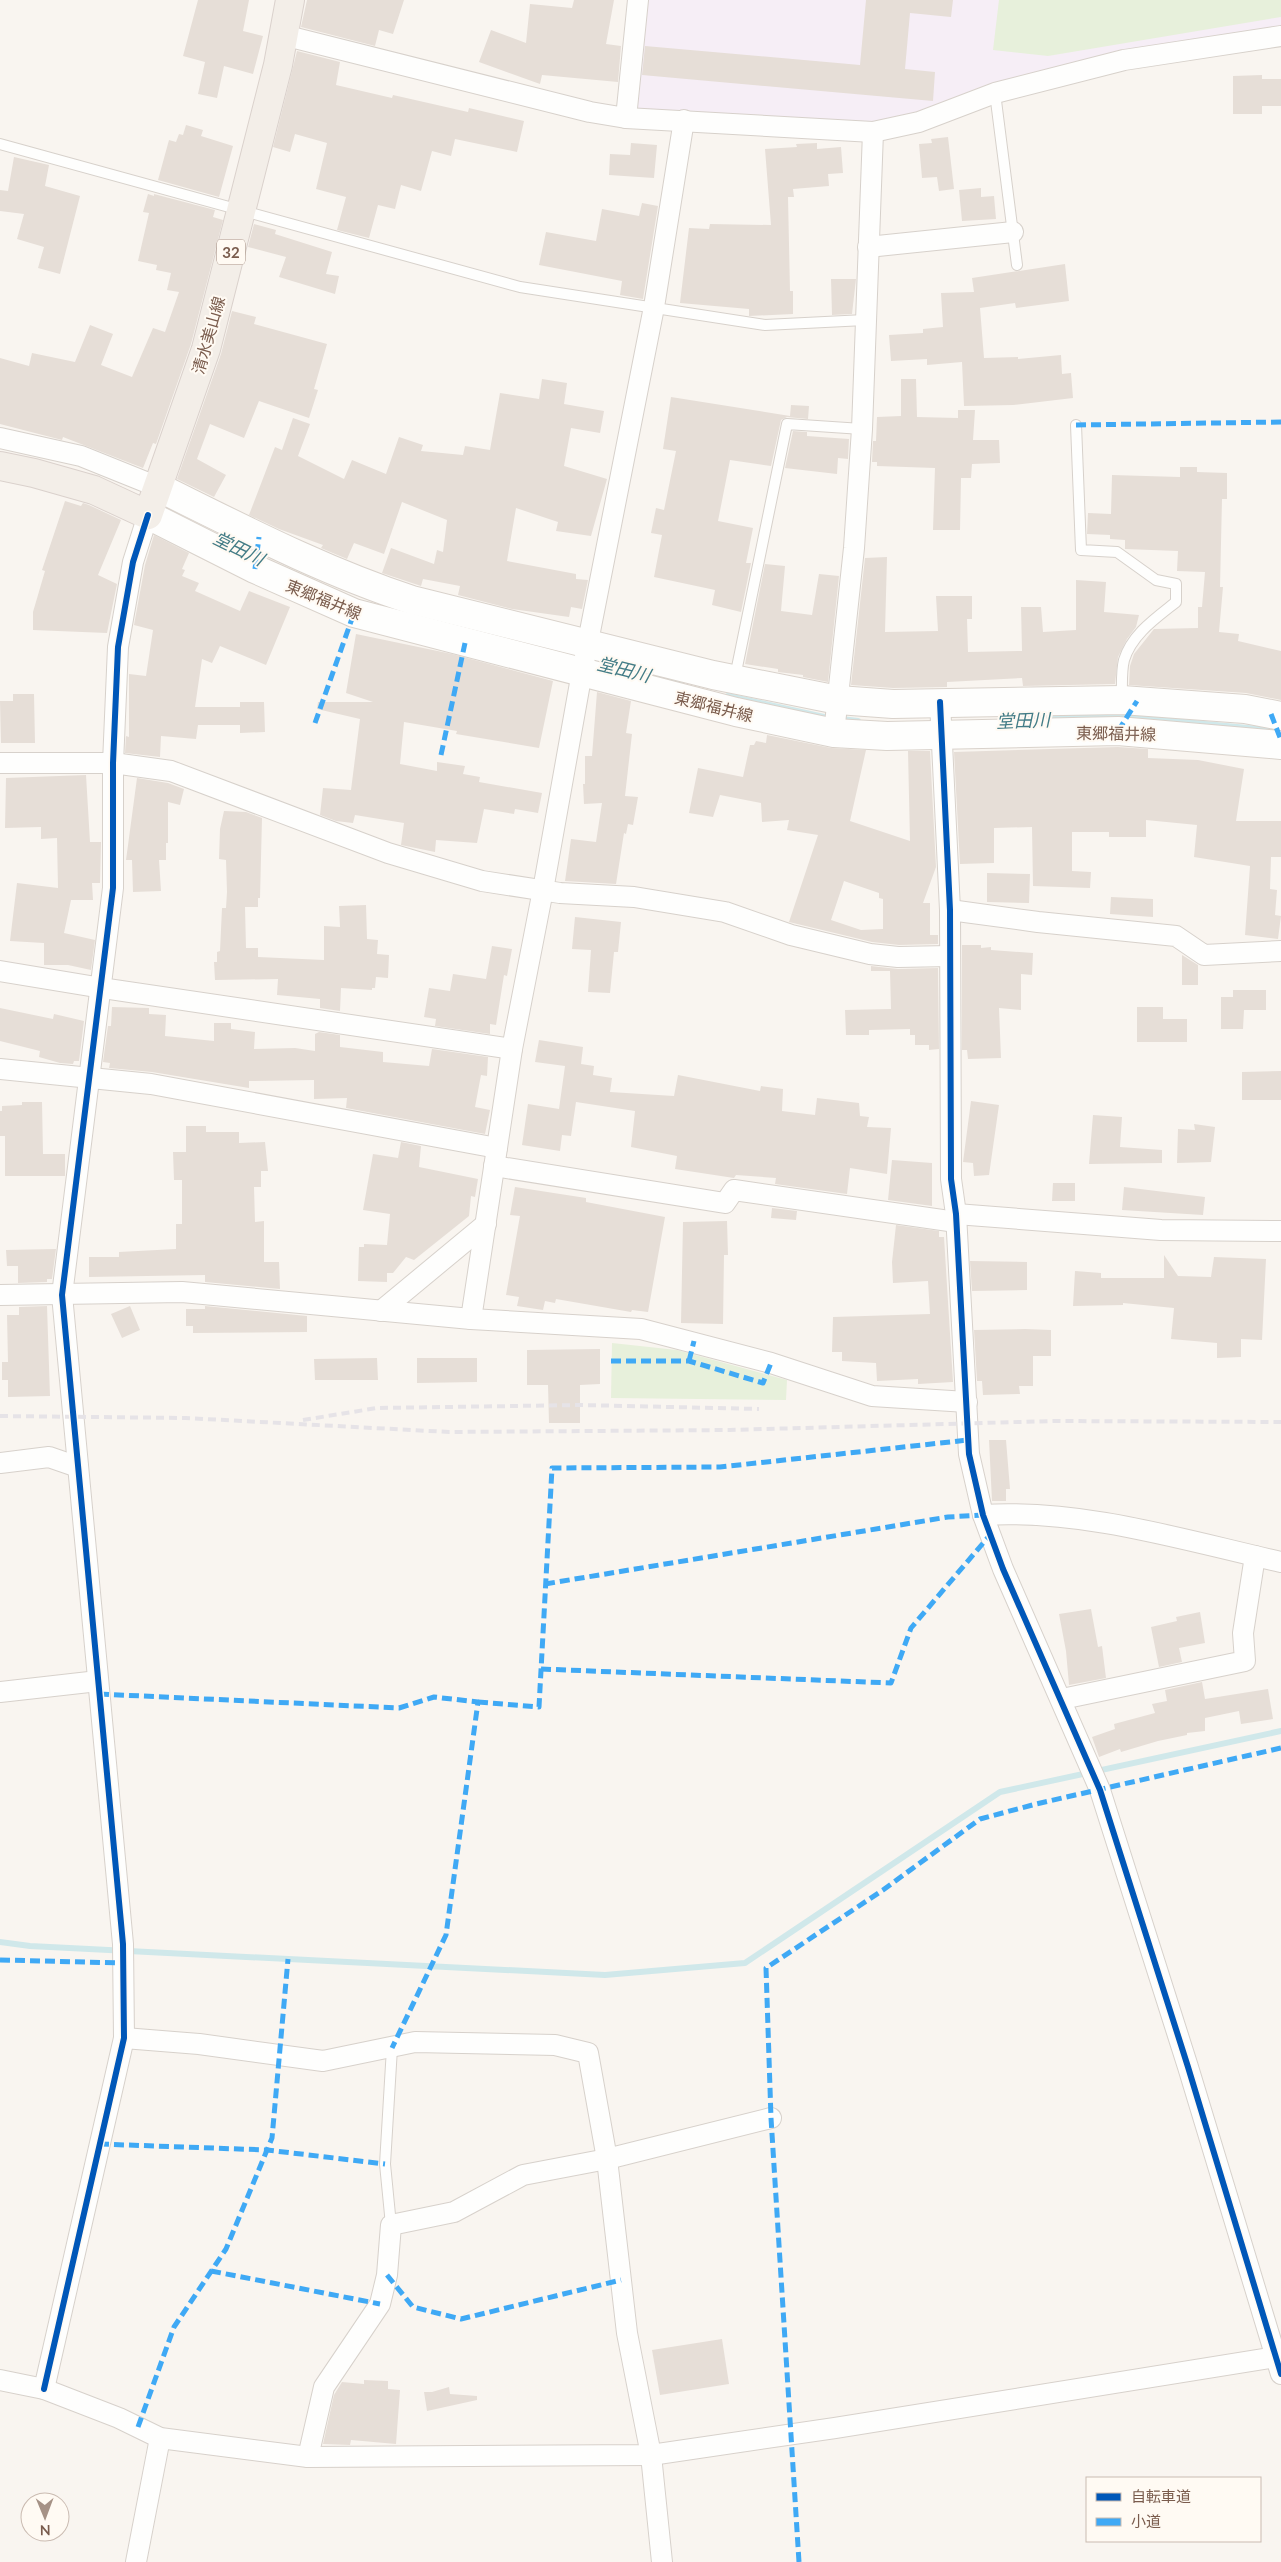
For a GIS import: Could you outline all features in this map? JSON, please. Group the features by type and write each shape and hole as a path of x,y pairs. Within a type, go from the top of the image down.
{"main road":[{"name":"清水美山線","path":"152,502 206,349 242,211 290,0"},
{"path":"6,454 34,473 94,490 152,502"},
{"name":"東郷福井線","path":"152,502 267,541 366,585 463,613 732,679 838,700 893,704 1122,700 1245,709 1281,716"},
{"name":"東郷福井線","path":"152,502 255,569 354,613 736,712 834,733 941,735 1118,731 1281,745"}],"street":[{"path":"626,118 638,0"},
{"path":"283,35 590,112 626,118 873,132 918,122 994,93 1124,60 1281,36"},
{"path":"471,1318 512,1049 582,672 654,307 684,120"},
{"path":"834,733 854,548 862,429 873,132"},
{"path":"868,247 1013,232"},
{"path":"44,2389 124,2038 123,1953 62,1295 102,988 113,888 113,763 118,647 133,562 152,502"},
{"path":"354,613 366,585"},
{"path":"463,613 472,645"},
{"path":"732,679 736,712"},
{"path":"0,2380 44,2389 120,2418 160,2438 308,2457 651,2455 1278,2365 1188,2067 1100,1790 1062,1699 1003,1569 983,1515 968,1454 967,1402 956,1218 951,1179 950,910 940,702"},
{"path":"0,764 113,763 171,772 388,853 473,878 543,890 634,897 725,912 791,935 870,954 898,957 950,956"},
{"path":"950,910 1176,936 1204,955 1281,951"},
{"path":"0,971 512,1049"},
{"path":"0,1069 90,1080 151,1084 495,1157 725,1203 734,1190 956,1218 1161,1230 1281,1231"},
{"path":"381,1311 486,1224"},
{"path":"0,1295 182,1292 381,1311 641,1329 771,1363 872,1396 967,1402"},
{"path":"0,1462 49,1457 78,1467"},
{"path":"983,1515 1022,1513 1102,1522 1281,1562"},
{"path":"1062,1699 1245,1661 1243,1633 1255,1556"},
{"path":"0,1692 98,1680"},
{"path":"124,2038 199,2044 324,2062 415,2042 555,2045 588,2053 607,2160 627,2333 651,2455 662,2562"},
{"path":"308,2457 324,2387 380,2304 387,2275 390,2225 454,2212 523,2175 607,2160 771,2118"},
{"path":"136,2562 160,2438"}],"lane":[{"path":"994,93 1017,265"},
{"path":"0,144 520,287 765,325 865,320"},
{"path":"732,679 787,424 862,429"},
{"path":"1076,425 1081,550 1117,552 1156,580 1176,584 1176,602 1152,621 1134,639 1124,661 1122,700"},
{"path":"390,2225 385,2164 392,2048"}],"shaded area":[{"path":"642,0 1281,0 1281,28 1262,29 977,88 916,118 884,129 642,110 632,107"}],"green space":[{"path":"999,0 1281,0 1281,17 1048,56 993,50"},
{"path":"612,1343 677,1350 787,1380 786,1400 611,1398"}],"building":[{"path":"198,0 249,0 243,31 263,36 253,74 224,66 217,98 198,94 205,62 183,56"},
{"path":"307,0 404,0 393,34 379,30 375,46 301,27"},
{"path":"574,0 614,0 606,44 621,46 618,82 542,75 540,84 479,62 491,30 526,43 530,4 572,8"},
{"path":"866,0 953,0 951,17 910,13 905,69 935,72 933,101 642,75 645,46 860,65"},
{"path":"297,51 340,62 336,85 392,98 393,95 468,112 469,108 524,121 517,152 455,139 451,156 432,151 421,191 401,185 395,209 378,205 369,238 337,230 346,197 316,189 327,143 295,134 290,152 273,147"},
{"path":"1262,75 1262,79 1281,79 1281,106 1262,106 1262,114 1233,114 1233,76"},
{"path":"186,125 203,130 201,136 233,146 219,197 158,180 169,140 176,142 179,134 183,135"},
{"path":"948,137 954,189 939,191 937,177 922,178 919,144 932,143 931,139"},
{"path":"631,143 657,145 654,178 609,175 610,154 630,155"},
{"path":"817,143 817,149 841,147 843,173 828,174 829,186 793,189 794,197 788,197 790,291 793,291 793,314 749,316 749,309 680,303 689,228 709,229 710,224 771,225 765,149 797,147 796,144"},
{"path":"14,157 49,165 45,186 80,196 60,274 38,268 44,247 17,239 24,214 0,211 0,190 8,191"},
{"path":"981,188 981,197 994,196 996,219 962,221 959,190"},
{"path":"148,194 215,210 213,217 223,220 191,344 156,444 153,443 143,468 63,437 62,440 0,424 0,358 29,366 32,353 75,362 90,325 113,334 101,365 132,377 153,328 165,332 179,292 167,290 171,273 156,270 157,265 138,261 149,213 143,212"},
{"path":"642,203 658,206 643,299 620,295 622,281 539,265 546,232 596,241 602,209 639,216"},
{"path":"254,224 276,230 275,234 332,252 326,274 339,276 335,294 279,277 286,257 248,247"},
{"path":"1065,264 1069,301 1016,308 1015,303 980,308 984,358 1018,357 1018,359 1061,355 1062,374 1071,373 1073,398 1013,405 964,406 962,362 927,365 927,359 891,361 889,335 923,333 923,329 943,327 941,293 974,292 972,278"},
{"path":"831,279 856,279 852,314 832,315"},
{"path":"232,311 256,317 254,324 327,344 314,389 318,390 309,418 259,401 244,438 210,424 197,459 226,475 214,497 177,479 221,354"},
{"path":"542,379 567,383 564,404 604,411 600,433 571,428 564,466 607,479 591,536 556,531 558,522 516,508 507,561 576,574 576,579 588,580 582,609 571,607 569,617 512,609 458,595 460,586 423,579 421,586 382,573 391,548 434,564 437,550 443,552 447,520 402,502 384,554 354,543 347,559 321,548 323,545 279,529 249,515 275,447 282,450 293,418 310,424 298,456 344,479 352,460 386,474 399,437 423,445 421,451 463,455 465,446 490,450 500,393 539,399"},
{"path":"901,379 916,379 917,417 958,418 958,410 975,410 973,440 999,440 1000,463 972,464 971,478 961,478 960,530 933,530 935,468 877,466 877,462 872,462 873,441 876,441 877,417 901,416"},
{"path":"671,397 790,416 791,405 809,406 808,419 787,417 781,420 771,466 730,460 718,521 753,528 746,563 751,563 741,612 712,605 715,590 654,577 662,535 651,533 656,508 664,510 676,451 663,449"},
{"path":"793,431 807,432 807,436 849,439 848,459 838,458 837,474 785,468"},
{"path":"1180,467 1197,467 1197,472 1227,473 1227,499 1222,499 1220,587 1223,587 1219,632 1239,634 1238,641 1281,651 1281,700 1246,693 1129,685 1130,666 1134,654 1154,629 1198,628 1198,607 1202,607 1205,572 1177,571 1178,551 1125,549 1125,540 1110,539 1110,535 1087,534 1088,513 1111,514 1112,475 1180,477"},
{"path":"65,501 81,506 83,503 89,505 121,520 98,575 117,584 107,633 33,630 33,612 45,571 42,570"},
{"path":"154,535 189,553 182,569 185,570 182,576 199,583 195,591 240,611 249,591 290,607 266,665 220,646 212,663 202,659 195,707 240,707 240,702 264,702 265,732 240,733 240,725 198,725 196,739 161,736 160,757 125,753 126,736 129,737 129,674 146,676 153,630 134,625 145,565"},
{"path":"887,557 885,632 938,631 936,596 972,596 972,619 967,619 968,652 1022,651 1021,607 1041,607 1043,632 1076,630 1076,580 1106,582 1104,612 1139,615 1136,627 1127,639 1118,657 1115,684 1023,686 1022,678 947,682 947,687 893,688 851,685 865,558"},
{"path":"765,564 785,566 781,611 812,615 819,574 839,576 828,682 803,677 803,675 778,672 778,669 745,664"},
{"path":"356,634 452,654 553,681 539,748 456,734 457,731 404,722 400,764 437,771 437,762 465,766 463,774 480,777 479,782 542,793 538,813 515,809 514,814 484,809 477,843 436,840 435,852 401,845 404,823 355,815 353,823 336,821 320,815 323,788 351,790 360,719 317,709 318,702 373,702 346,693"},
{"path":"597,692 631,701 626,733 632,734 625,796 638,797 633,825 628,824 626,834 624,833 616,884 565,881 571,839 596,842 602,803 584,804 583,784 585,784 585,756 592,756"},
{"path":"13,694 34,694 35,743 1,743 0,701 13,701"},
{"path":"767,735 831,748 866,750 850,821 910,841 908,751 930,751 936,867 923,903 930,903 930,935 938,935 938,944 899,945 872,942 789,922 818,835 787,830 789,820 762,822 761,803 720,795 713,817 689,813 698,768 743,777 750,745 754,745 756,741 766,743","holes":["844,881 879,893 879,898 883,899 883,929 861,930 831,920"]},
{"path":"1118,747 1148,749 1148,758 1198,760 1244,769 1236,821 1281,821 1281,857 1271,857 1270,889 1277,890 1275,915 1281,916 1278,939 1245,935 1250,866 1194,857 1197,825 1146,820 1146,837 1109,837 1109,832 1072,832 1072,871 1091,872 1090,888 1033,886 1032,827 994,828 994,863 960,864 954,752"},
{"path":"86,775 90,842 101,842 100,883 92,883 93,900 71,900 64,933 95,940 91,970 68,965 44,965 44,943 10,941 17,883 58,888 57,838 41,839 41,827 5,828 6,778"},
{"path":"137,778 168,783 184,789 180,805 168,802 166,860 159,860 161,891 133,892 132,860 126,860"},
{"path":"224,811 246,812 262,818 260,898 258,898 258,907 245,907 246,948 258,948 258,957 324,960 324,926 340,927 339,906 366,905 367,939 378,940 377,954 389,955 388,978 376,977 375,988 372,988 372,990 341,988 340,1011 320,1008 320,999 277,995 278,979 215,980 214,962 217,962 217,952 220,951 222,908 226,908 227,892 226,860 219,859 220,829"},
{"path":"987,873 1030,874 1029,903 987,902"},
{"path":"1111,897 1153,899 1153,917 1110,914"},
{"path":"575,917 621,922 618,952 614,952 610,993 588,992 591,950 572,949"},
{"path":"962,945 981,945 981,948 991,947 991,950 1033,953 1032,975 1021,974 1021,1010 999,1008 1001,1058 968,1059 967,1050 962,1050"},
{"path":"492,946 512,949 507,976 504,975 496,1025 490,1024 490,1034 435,1026 436,1019 424,1017 429,988 450,991 453,974 486,979"},
{"path":"1182,955 1198,965 1198,985 1182,985"},
{"path":"871,966 898,969 938,968 939,1049 929,1050 929,1045 915,1045 915,1035 910,1035 910,1029 869,1030 869,1035 846,1035 845,1010 891,1009 890,971 871,971"},
{"path":"1233,990 1266,990 1266,1010 1244,1010 1243,1029 1221,1029 1221,997 1233,997"},
{"path":"112,1007 149,1008 149,1014 166,1015 165,1036 214,1041 214,1023 231,1023 231,1029 255,1032 254,1049 295,1048 315,1051 315,1034 319,1032 340,1035 340,1047 383,1052 383,1062 429,1066 432,1049 488,1057 487,1076 481,1075 475,1107 490,1110 485,1134 346,1108 347,1098 314,1099 314,1080 249,1081 249,1088 152,1072 109,1068 110,1063 103,1062 108,1026 111,1026"},
{"path":"1137,1007 1163,1007 1163,1019 1187,1019 1187,1042 1137,1042"},
{"path":"0,1008 53,1019 54,1014 84,1021 79,1061 74,1061 73,1064 60,1063 39,1057 40,1051 0,1041"},
{"path":"539,1040 583,1047 581,1064 594,1066 593,1075 612,1078 610,1092 674,1096 678,1075 760,1091 761,1086 783,1089 782,1111 815,1115 817,1098 859,1103 860,1116 869,1117 867,1127 891,1128 887,1174 850,1168 847,1194 775,1184 776,1178 736,1175 734,1178 675,1169 677,1156 631,1147 635,1111 576,1102 571,1136 562,1135 560,1151 522,1145 528,1104 559,1109 565,1066 535,1062"},
{"path":"1281,1071 1281,1100 1242,1100 1242,1072"},
{"path":"971,1101 999,1105 989,1175 974,1176 973,1163 963,1162"},
{"path":"22,1102 42,1102 43,1154 65,1154 65,1176 5,1176 5,1136 0,1136 0,1111 2,1111 2,1106 22,1105"},
{"path":"1093,1115 1122,1117 1120,1147 1162,1150 1162,1163 1089,1164"},
{"path":"1194,1124 1215,1127 1211,1162 1177,1163 1178,1129 1195,1130"},
{"path":"186,1126 206,1126 206,1132 239,1132 239,1143 265,1142 268,1171 261,1171 261,1187 254,1187 255,1222 264,1221 264,1262 279,1262 280,1289 205,1282 205,1275 89,1277 89,1257 119,1257 119,1252 176,1249 176,1224 182,1224 182,1180 174,1180 173,1152 186,1152"},
{"path":"401,1142 421,1146 419,1167 478,1179 475,1197 471,1196 469,1216 414,1260 406,1257 393,1273 387,1273 387,1282 358,1281 359,1247 364,1247 364,1244 387,1245 390,1214 363,1210 373,1154 398,1158"},
{"path":"892,1160 932,1163 932,1206 888,1200"},
{"path":"1053,1183 1075,1183 1075,1201 1052,1201"},
{"path":"515,1187 586,1198 586,1202 665,1217 648,1312 632,1310 631,1312 556,1299 555,1303 545,1301 543,1310 517,1306 519,1297 506,1295 520,1216 510,1215"},
{"path":"1124,1187 1205,1197 1203,1215 1122,1210"},
{"path":"772,1208 797,1211 796,1220 771,1218"},
{"path":"727,1221 728,1255 724,1255 723,1324 681,1323 683,1222"},
{"path":"896,1225 939,1231 939,1237 944,1237 953,1382 918,1384 918,1379 877,1381 876,1363 842,1361 842,1352 832,1352 833,1317 930,1314 928,1281 893,1283 892,1262"},
{"path":"56,1249 52,1279 47,1279 47,1282 18,1283 18,1266 7,1266 6,1250"},
{"path":"1164,1255 1178,1276 1211,1277 1214,1257 1266,1259 1262,1340 1241,1339 1241,1357 1217,1358 1217,1343 1171,1339 1174,1308 1123,1303 1123,1305 1073,1306 1075,1271 1101,1273 1101,1278 1164,1278"},
{"path":"970,1261 1027,1262 1027,1290 972,1291"},
{"path":"47,1306 50,1396 8,1397 8,1380 2,1380 2,1362 8,1362 7,1315 19,1315 19,1307"},
{"path":"130,1306 140,1330 122,1338 111,1314"},
{"path":"205,1306 307,1316 307,1332 193,1333 193,1326 186,1326 186,1309 205,1309"},
{"path":"974,1330 1051,1330 1051,1356 1033,1356 1033,1386 1019,1386 1020,1394 983,1395 982,1381 977,1381"},
{"path":"600,1349 600,1384 580,1385 580,1423 549,1423 548,1385 527,1385 527,1350"},
{"path":"377,1358 378,1380 315,1380 314,1359"},
{"path":"417,1358 477,1358 477,1382 417,1383"},
{"path":"989,1440 1006,1440 1010,1489 1006,1489 1006,1501 992,1501"},
{"path":"1091,1609 1098,1647 1102,1646 1106,1678 1069,1685 1066,1651 1059,1614"},
{"path":"1200,1612 1205,1643 1179,1648 1182,1662 1159,1667 1151,1627 1177,1621 1176,1617"},
{"path":"1202,1682 1205,1699 1268,1689 1273,1719 1241,1724 1239,1711 1205,1718 1205,1731 1187,1733 1187,1735 1121,1752 1120,1749 1099,1757 1092,1737 1115,1729 1114,1724 1155,1713 1152,1704 1167,1701 1165,1690"},
{"path":"722,2339 729,2384 660,2395 652,2350"},
{"path":"364,2380 388,2381 388,2389 400,2390 396,2444 351,2440 350,2445 323,2444 334,2395 342,2382 364,2384"},
{"path":"449,2387 450,2394 477,2396 477,2400 427,2411 424,2392 432,2392"}],"waterway":[{"name":"堂田川","path":"588,659 682,684"},
{"name":"堂田川","path":"728,696 824,717 858,721"},
{"name":"堂田川","path":"1006,720 1119,716 1281,731"},
{"path":"0,1942 30,1946 605,1975 745,1963 1000,1792 1281,1731"}],"railway":[{"path":"303,1420 377,1408 582,1405 759,1409"},
{"path":"0,1416 186,1418 449,1432 730,1430 1054,1421 1281,1422"}],"marked path":[{"path":"1076,425 1281,422"},
{"path":"255,569 259,537"},
{"path":"315,723 354,613"},
{"path":"441,755 465,643"},
{"path":"1118,731 1137,701"},
{"path":"1271,714 1281,740"},
{"path":"689,1361 694,1341"},
{"path":"611,1361 689,1361 763,1383 771,1363"},
{"path":"478,1702 539,1707 552,1468 720,1467 968,1440"},
{"path":"545,1584 948,1517 983,1515"},
{"path":"541,1669 891,1683 911,1628 990,1535"},
{"path":"99,1694 399,1708 434,1697 478,1702 446,1935 392,2048"},
{"path":"799,2562 771,2118 766,1968 883,1890 980,1819 1036,1804 1281,1748"},
{"path":"138,2427 174,2327 226,2249 272,2138 288,1959"},
{"path":"0,1960 123,1963"},
{"path":"99,2144 267,2150 385,2164"},
{"path":"211,2271 380,2304"},
{"path":"387,2275 413,2307 461,2319 621,2280"}],"cycle path":[{"path":"44,2389 124,2038 123,1944 62,1295 113,888 113,763 118,647 133,562 148,515"},
{"path":"940,702 950,910 951,1179 956,1214 969,1454 983,1515 1003,1569 1100,1790 1188,2067 1281,2374"}]}
